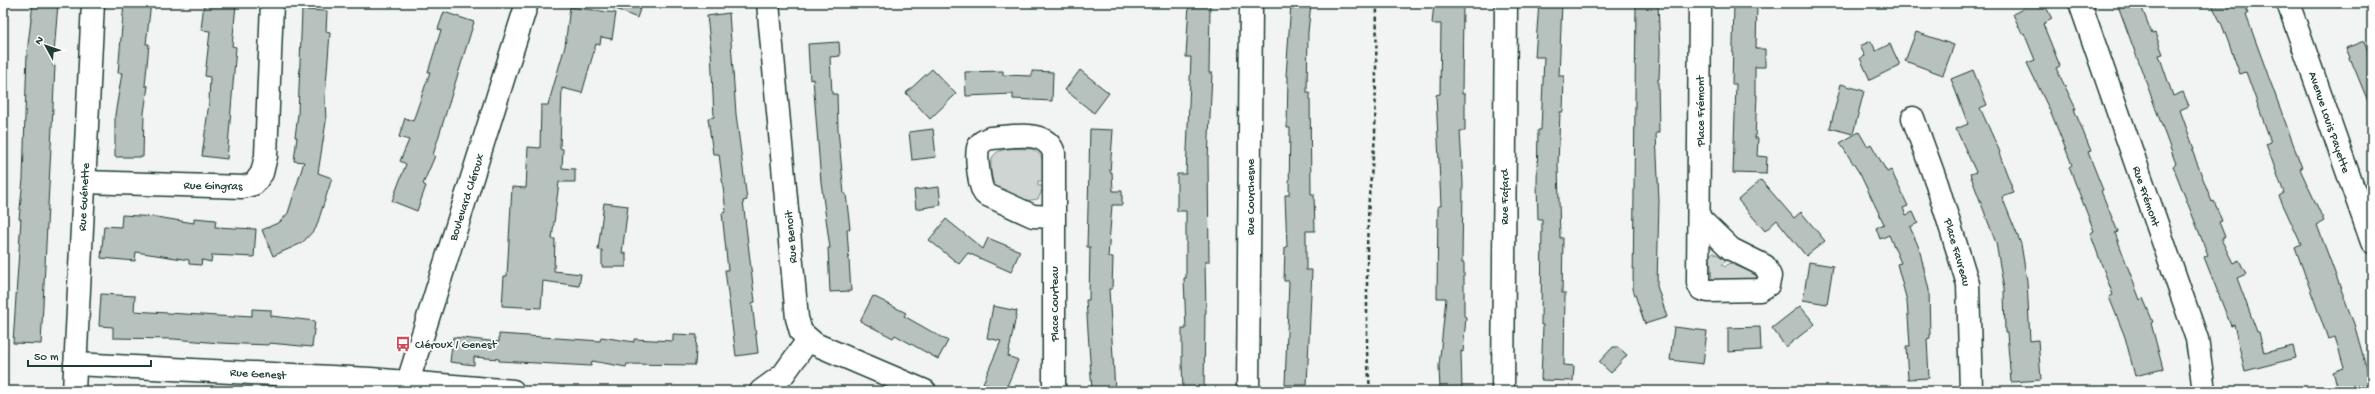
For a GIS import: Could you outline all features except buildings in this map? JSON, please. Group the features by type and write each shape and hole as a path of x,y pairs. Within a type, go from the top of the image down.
{"street":[{"name":"Rue Guénette","path":"74,391 93,3"},
{"name":"Rue Gingras","path":"84,182 243,187 254,184 262,173 266,156 272,3"},
{"name":"Boulevard Cléroux","path":"407,386 527,3"},
{"name":"Rue Benoit","path":"768,3 797,318 801,332 808,340"},
{"name":"Rue Courchesne","path":"1248,391 1251,3"},
{"name":"Rue Fafard","path":"1503,391 1506,3"},
{"name":"Place Frémont","path":"1700,3 1700,219"},
{"name":"Rue Frémont","path":"2080,3 2191,322 2200,356 2204,391"},
{"name":"Avenue Louis Payette","path":"2288,3 2372,242"},
{"name":"Place Favreau","path":"1913,118 1937,184 1968,284 1971,391"},
{"name":"Place Courteau","path":"1053,217 1054,391"},
{"path":"760,391 783,375 808,340 925,391"},
{"name":"Rue Genest","path":"75,364 407,386 512,391"}],"path":[{"path":"1370,391 1367,352 1367,247 1369,196 1375,136 1377,3"}],"shaded area":[{"path":"1032,149 1042,158 1044,167 1044,181 1038,181 1038,186 1044,186 1038,199 1025,201 996,188 991,169 991,161 994,155 1004,150"},
{"path":"1713,252 1726,260 1722,265 1725,267 1729,263 1754,273 1757,278 1755,280 1712,280 1710,255"}],"place":[{"name":"Cléroux / Genest","path":"403,344"}]}
